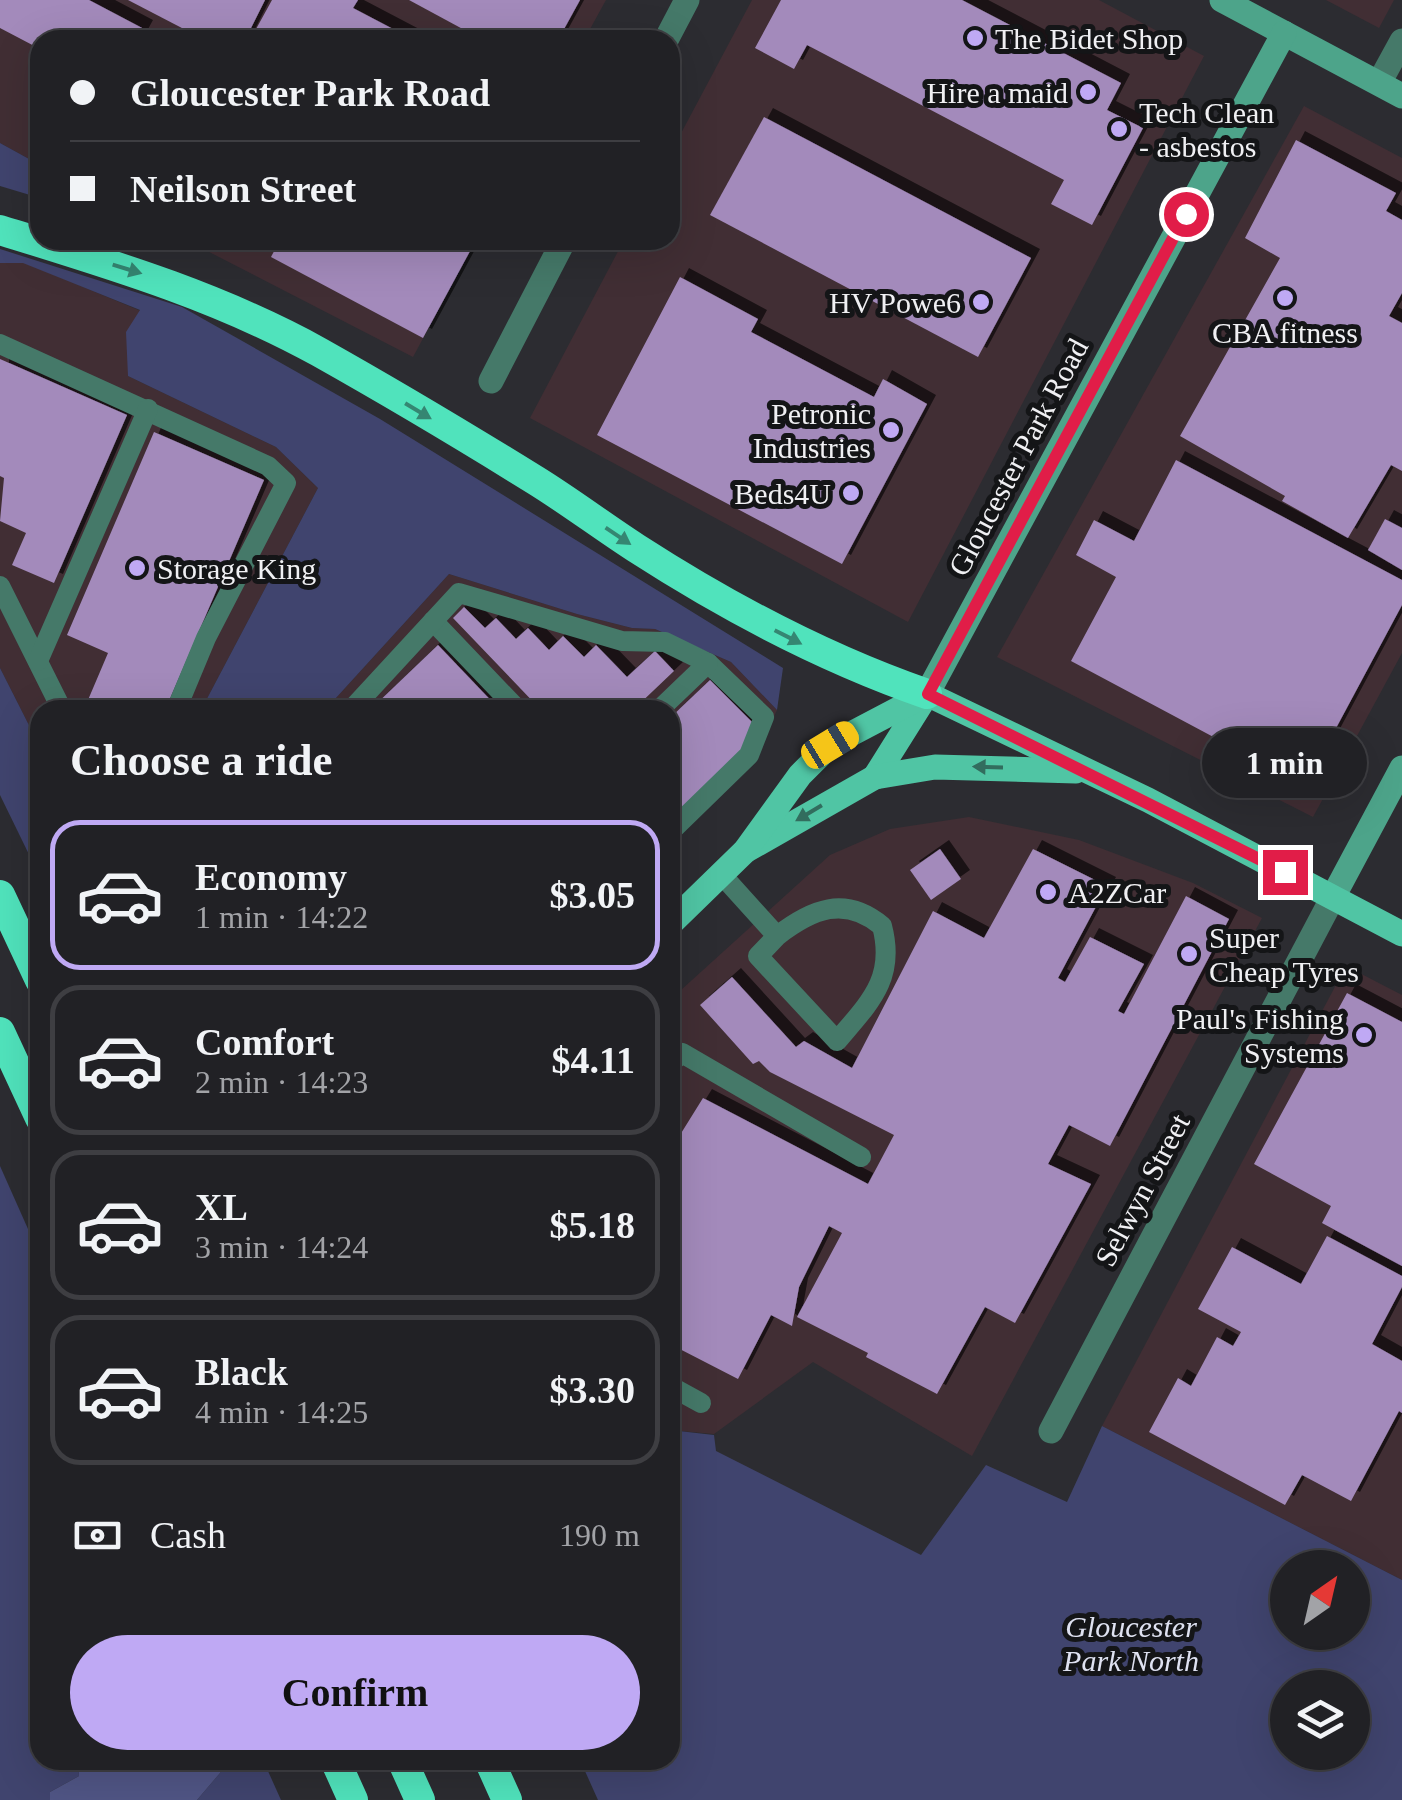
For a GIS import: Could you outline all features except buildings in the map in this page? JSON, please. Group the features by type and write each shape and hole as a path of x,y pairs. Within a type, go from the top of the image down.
{"highway":[{"path":"0,230 30,239"},
{"path":"65,250 165,281 317,351 537,481 755,620 864,672 928,694"},
{"path":"0,895 30,959"},
{"path":"0,1032 30,1096"},
{"path":"340,1770 353,1800"},
{"path":"406,1770 420,1800"},
{"path":"494,1770 507,1800"}],"main road":[{"path":"928,694 1402,934"},
{"path":"876,777 928,694"},
{"path":"680,914 745,852 800,775 830,745 928,694"},
{"path":"745,852 876,777 935,767 1086,771"}],"street":[{"path":"671,30 687,0"},
{"path":"1222,0 1391,90 1402,41"},
{"name":"Gloucester Park Road","path":"928,694 1284,32"},
{"path":"491,381 559,250"},
{"name":"Selwyn Street","path":"1052,1431 1402,768"}],"lane":[{"path":"0,344 268,466 286,484 206,638 180,700"},
{"path":"38,661 148,410"},
{"path":"0,586 57,700"},
{"path":"360,700 460,593 622,641 665,642 708,663 764,717 749,755 680,822"},
{"path":"432,621 508,700"},
{"path":"669,700 708,663"},
{"path":"721,874 777,936"},
{"path":"842,906 866,913 882,926 887,970 868,1004 837,1041 758,956 777,936 819,910 842,906"},
{"path":"680,1055 860,1157"},
{"path":"680,1391 701,1403"}],"shaded area":[{"path":"0,0 606,0 590,30 30,30 30,160 0,143"},
{"path":"752,0 1099,0 1204,56 908,622 530,418 619,250 680,250 680,135"},
{"path":"1326,0 1394,0 1379,28"},
{"path":"1304,106 1402,158 1402,653 1313,817 997,657"},
{"path":"205,250 471,250 413,357"},
{"name":"Storage King","path":"23,262 141,311 128,376 276,447 318,488 206,700 30,700 30,727 0,668 0,263"},
{"name":"Storage King","path":"449,574 577,614 632,628 655,629 731,662 777,710 755,758 680,829 680,700 334,700"},
{"path":"969,817 1079,840 1193,883 1262,918 972,1456 813,1362 714,1434 680,1431 680,991 830,855 890,829"},
{"path":"1346,966 1402,995 1402,1580 1370,1564 1370,1550 1344,1550 1102,1426"},
{"path":"79,1770 223,1770 197,1800 50,1800 50,1792 79,1776"}],"green space":[{"path":"0,143 30,160 30,195 0,186"},
{"path":"0,249 182,307 380,419 783,668 777,710 731,662 655,629 632,628 577,614 449,574 334,700 206,700 318,488 276,447 128,376 126,332 140,310 23,263 0,263"},
{"path":"0,668 30,727 30,856 0,795"},
{"path":"0,1166 30,1234 30,1770 79,1770 79,1776 50,1792 50,1800 0,1800"},
{"name":"Gloucester Park North","path":"1102,1426 1344,1550 1270,1550 1270,1650 1370,1650 1370,1564 1402,1580 1402,1800 598,1800 584,1770 680,1770 680,1431 714,1435 716,1451 921,1555 986,1465 1067,1502"},
{"path":"223,1770 268,1770 281,1800 197,1800"}],"place":[{"name":"The Bidet Shop","path":"975,38"},
{"name":"Hire a maid","path":"1088,92"},
{"name":"Tech Clean - asbestos","path":"1119,129"},
{"name":"CBA fitness","path":"1285,298"},
{"name":"HV Powe6","path":"981,302"},
{"name":"Petronic Industries","path":"891,430"},
{"name":"Beds4U","path":"851,493"},
{"name":"Storage King","path":"137,568"},
{"name":"A2ZCar","path":"1048,892"},
{"name":"Super Cheap Tyres","path":"1189,954"},
{"name":"Paul's Fishing Systems","path":"1364,1035"}],"route":[{"path":"1186,214 928,694 1148,800 1285,872"}]}
